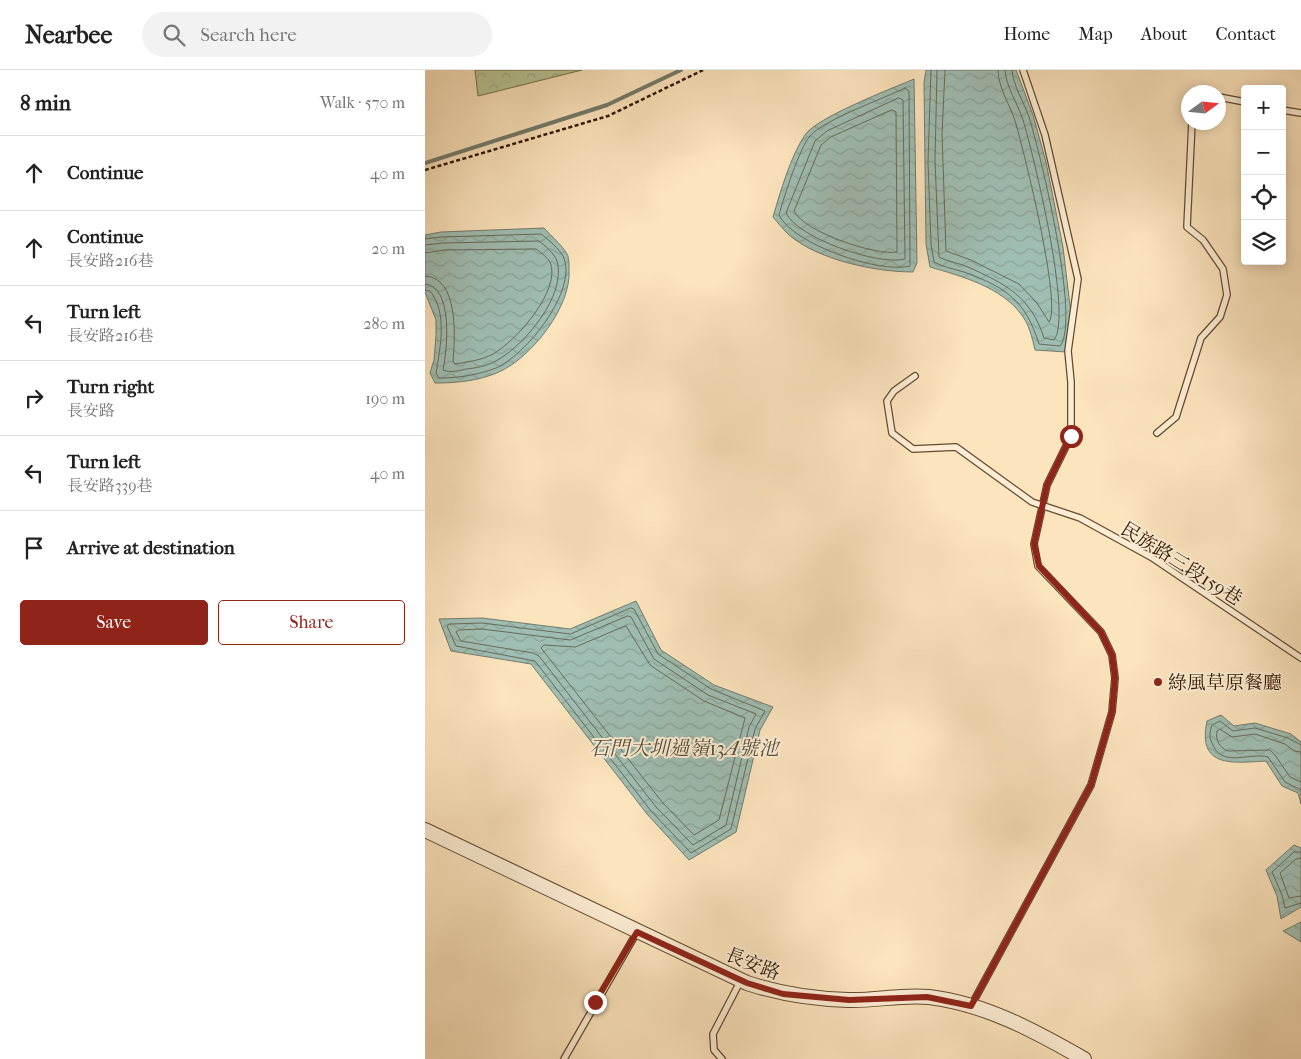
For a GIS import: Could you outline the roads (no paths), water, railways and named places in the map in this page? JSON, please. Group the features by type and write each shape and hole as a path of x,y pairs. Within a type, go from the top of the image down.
{"street":[{"name":"長安路","path":"425,830 741,980 783,994 849,1000 927,997 971,1006 1024,1025 1084,1059"}],"lane":[{"path":"971,1006 1091,785 1112,712 1115,678 1112,655 1101,632 1039,566 1034,544 1047,485 1071,436 1071,382 1068,351 1078,279 1045,135 1023,70"},
{"path":"1226,98 1241,101"},
{"path":"1286,111 1301,113"},
{"path":"1157,433 1176,417 1201,338 1220,317 1227,295 1223,269 1203,240 1187,227 1192,130"},
{"name":"民族路三段159巷","path":"915,376 894,391 887,402 892,433 913,449 955,447 1032,502 1080,518 1151,557 1301,658"},
{"path":"564,1059 637,932"},
{"path":"721,1059 714,1050 713,1034 741,980"}],"water":[{"path":"926,70 1016,70 1033,115 1046,162 1063,247 1071,314 1066,352 1035,350 1024,318 1003,297 980,284 930,267 926,244 924,82"},
{"path":"914,79 917,263 913,272 882,270 848,263 815,251 788,234 773,217 791,163 805,135 812,128 839,112"},
{"path":"544,228 565,251 569,265 568,283 564,299 547,329 524,355 512,365 499,372 484,378 467,381 435,383 430,373 434,360 436,320 425,292 425,235 441,232"},
{"name":"石門大圳過嶺13A號池","path":"636,601 661,650 714,685 773,707 760,730 736,832 689,860 647,814 531,664 451,651 439,619 482,618 570,629"},
{"path":"1221,715 1234,726 1255,723 1291,734 1301,742 1301,804 1298,793 1282,786 1266,761 1230,762 1212,755 1207,747 1205,736 1207,721"},
{"path":"1294,845 1301,848 1301,907 1281,919 1277,896 1266,870"},
{"path":"1301,922 1301,942 1283,931"}],"waterway":[{"path":"425,163 607,105 681,70"}],"place":[{"name":"綠風草原餐廳","path":"1158,682"}]}
